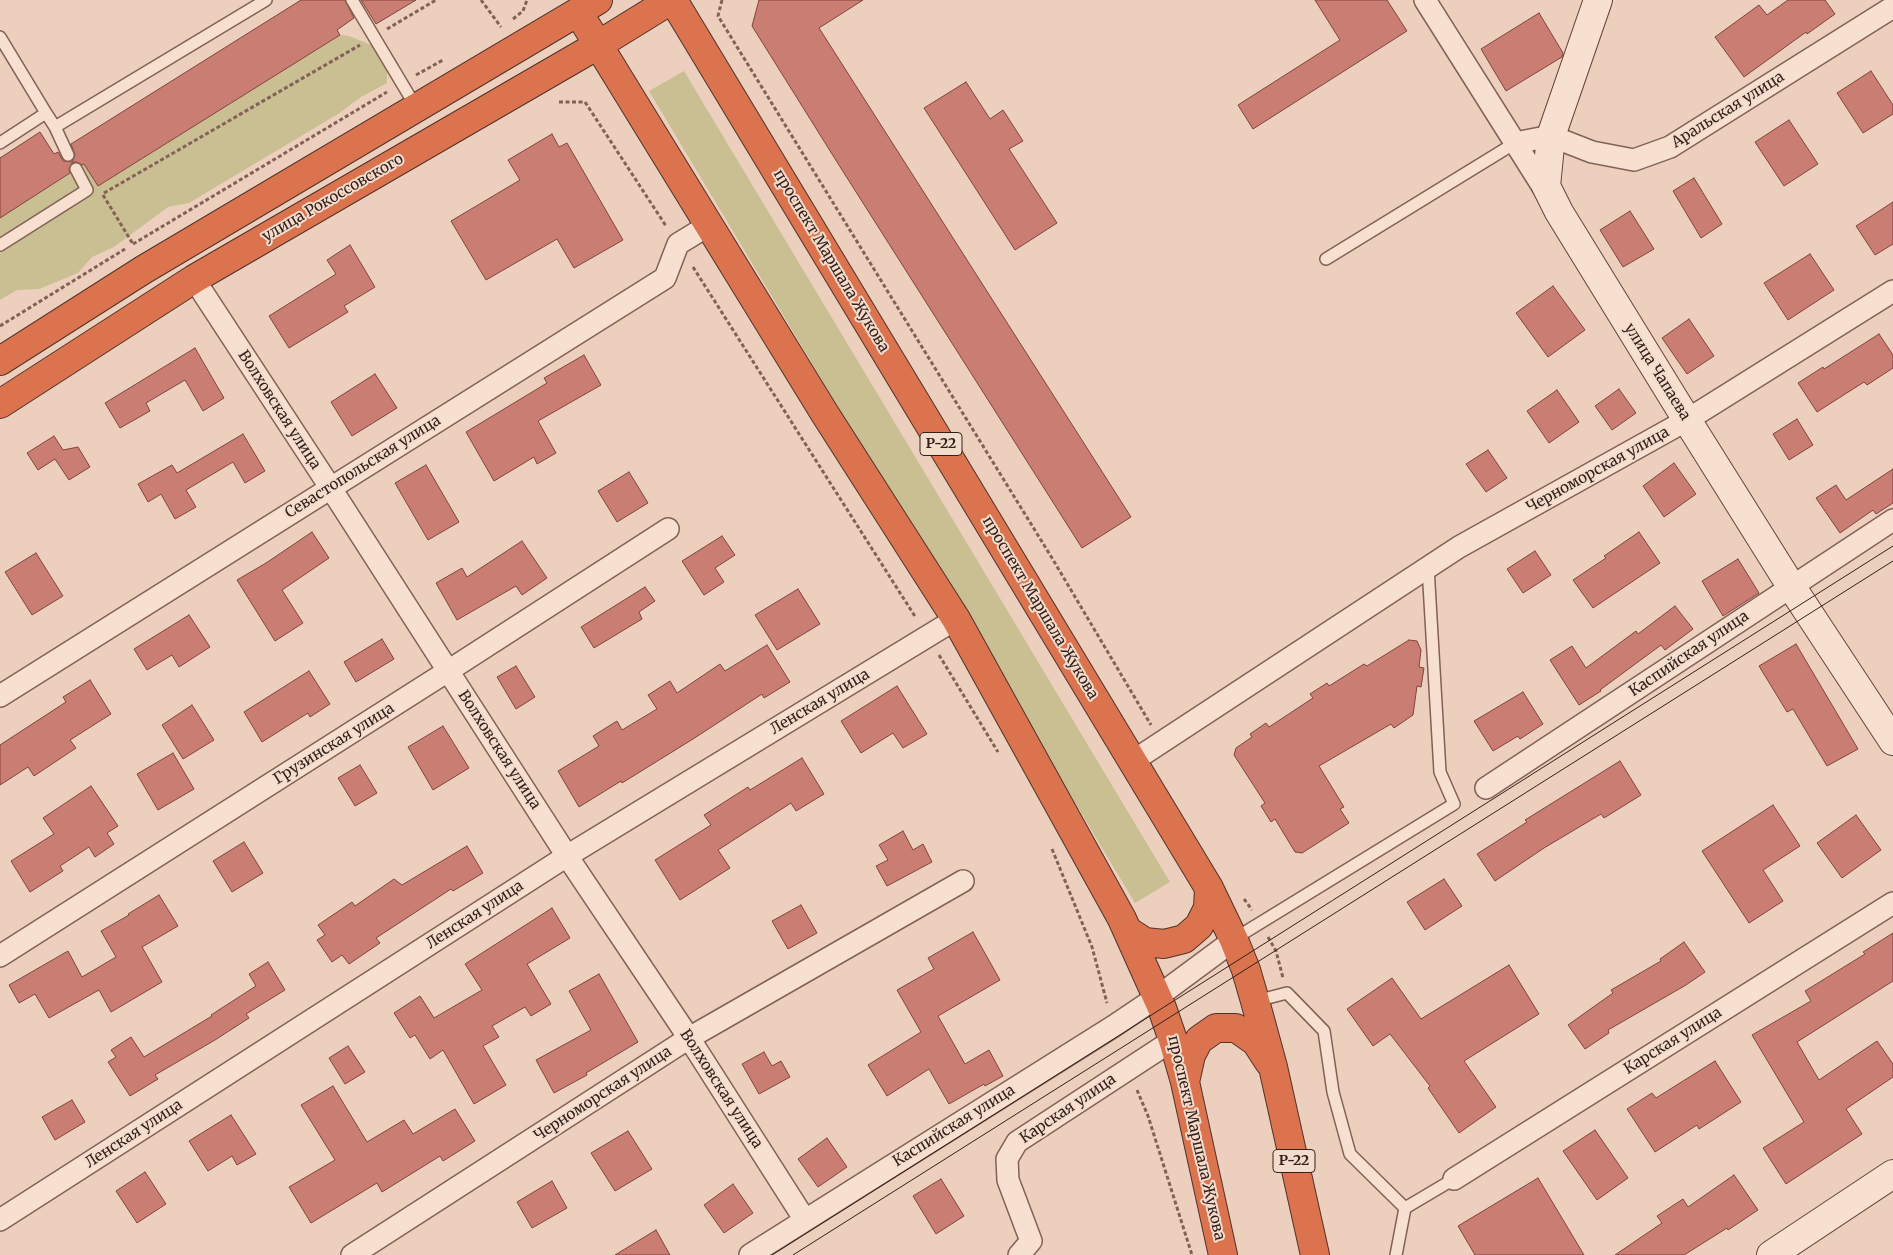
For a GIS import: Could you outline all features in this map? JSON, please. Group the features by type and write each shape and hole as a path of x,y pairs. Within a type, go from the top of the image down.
{"highway":[{"name":"улица Рокоссовского","path":"0,404 194,279 598,45 672,0"},
{"name":"проспект Маршала Жукова","path":"672,0 1209,888 1246,970 1273,1067 1315,1255"},
{"name":"проспект Маршала Жукова","path":"588,6 598,45 825,414 956,619 1128,931 1157,997 1173,1040 1185,1082 1223,1255"},
{"path":"0,361 143,270 588,6"},
{"path":"1128,931 1145,942 1164,944 1184,939 1199,926 1208,908 1209,888"},
{"path":"1185,1082 1191,1055 1199,1040 1216,1028 1236,1028 1256,1042 1273,1067"}],"street":[{"name":"улица Чапаева","path":"1425,0 1687,420 1893,741"},
{"path":"1559,212 1546,186 1551,136 1598,0"},
{"name":"Аральская улица","path":"1551,136 1592,152 1634,160 1670,147 1893,7"},
{"path":"1515,143 1551,136"},
{"path":"678,244 709,225"},
{"name":"Севастопольская улица","path":"0,696 665,278 678,244"},
{"name":"Волховская улица","path":"194,279 567,856 689,1038 805,1220"},
{"name":"Черноморская улица","path":"1133,761 1428,567 1687,420 1893,291"},
{"name":"Каспийская улица","path":"1486,788 1893,520"},
{"name":"Грузинская улица","path":"0,956 668,529"},
{"name":"Ленская улица","path":"0,1220 567,856 956,619"},
{"name":"Черноморская улица","path":"352,1255 689,1038 964,881"},
{"name":"Карская улица","path":"1454,1179 1893,903"},
{"name":"Каспийская улица","path":"750,1255 1114,1026 1234,940"},
{"name":"Карская улица","path":"1019,1255 1031,1241 1008,1180 1007,1160 1017,1142 1173,1040"},
{"path":"1771,1255 1893,1174"}],"lane":[{"path":"55,127 266,0"},
{"path":"352,0 416,107"},
{"path":"0,37 55,127 68,155"},
{"path":"0,143 46,113"},
{"path":"1326,259 1515,143"},
{"path":"0,245 86,190 76,169"},
{"path":"1234,940 1260,922 1454,804 1440,772 1428,567"},
{"path":"1255,1002 1287,993 1324,1030 1333,1092 1350,1154 1405,1208"},
{"path":"1396,1255 1405,1208 1454,1179"}],"path":[{"path":"86,190 102,194 436,0"},
{"path":"482,0 502,27 523,11 526,0"},
{"path":"722,0 718,16 1052,558 1161,742"},
{"path":"559,102 586,102 928,637 1000,756"},
{"path":"102,194 133,244"},
{"path":"1048,841 1092,948 1114,1026"},
{"path":"1240,892 1276,951 1287,993"},
{"path":"1128,1069 1148,1116 1192,1255"}],"shaded area":[{"path":"340,35 349,36 374,46 387,68 387,83 361,97 338,114 189,203 168,207 114,247 92,257 78,273 39,289 17,290 0,300 0,218 84,164 98,186"},
{"path":"684,71 1170,882 1135,903 649,91"}],"building":[{"path":"301,0 345,0 354,18 337,30 340,35 98,186 84,164 73,162 69,168 70,173 0,218 0,158 40,132 54,154 58,152 63,161 72,162 75,155 71,144"},
{"path":"361,0 416,0 376,24"},
{"path":"759,0 863,0 819,28 1131,517 1082,548 752,26"},
{"path":"1315,0 1387,0 1407,31 1253,129 1238,105 1340,40"},
{"path":"1788,0 1825,0 1835,14 1807,34 1806,32 1744,77 1715,37 1759,5 1767,15"},
{"path":"1539,13 1563,53 1562,57 1506,91 1481,49"},
{"path":"1871,71 1893,105 1893,114 1863,133 1837,93"},
{"path":"966,82 990,119 1003,110 1023,141 1009,149 1057,223 1015,250 924,108"},
{"path":"1789,120 1818,164 1784,186 1755,142"},
{"path":"552,134 559,147 567,143 623,240 574,268 557,239 486,280 451,221 520,180 508,160"},
{"path":"1694,178 1722,224 1701,238 1673,191"},
{"path":"1893,202 1893,244 1875,255 1856,226"},
{"path":"1630,211 1654,249 1623,267 1600,230"},
{"path":"350,245 375,287 344,306 348,312 289,348 269,316 336,274 327,260"},
{"path":"1810,254 1834,290 1788,320 1764,283"},
{"path":"1553,286 1585,330 1548,357 1516,313"},
{"path":"1689,319 1714,356 1687,374 1662,338"},
{"path":"1879,334 1893,355 1893,368 1867,385 1864,382 1817,412 1798,383"},
{"path":"195,348 224,398 203,411 185,380 146,403 150,411 120,428 105,403"},
{"path":"584,355 601,385 538,421 556,453 537,464 534,457 494,481 466,432 547,383 544,378"},
{"path":"375,374 397,408 352,436 331,402"},
{"path":"1619,389 1636,413 1612,430 1595,406"},
{"path":"1557,390 1579,422 1549,443 1527,411"},
{"path":"1797,419 1813,445 1789,460 1773,434"},
{"path":"243,434 265,471 245,483 233,462 186,490 196,507 175,519 161,494 148,502 138,484 172,465 177,473"},
{"path":"54,436 63,450 78,447 90,467 69,480 55,459 38,470 27,453"},
{"path":"1488,450 1507,478 1486,492 1466,464"},
{"path":"1674,463 1696,494 1664,517 1643,486"},
{"path":"426,465 459,522 428,540 395,483"},
{"path":"1893,469 1893,503 1876,514 1873,510 1840,533 1816,498 1836,485 1846,500"},
{"path":"629,472 648,503 617,522 598,491"},
{"path":"312,532 329,558 282,590 303,623 275,641 237,580"},
{"path":"1639,532 1660,563 1593,608 1573,580 1606,558 1604,556"},
{"path":"722,536 735,555 715,568 724,582 704,595 682,561"},
{"path":"522,541 547,578 522,595 516,586 457,620 436,583 462,568 467,577"},
{"path":"1535,551 1551,575 1523,593 1507,569"},
{"path":"36,553 63,596 32,615 5,572"},
{"path":"1738,559 1759,593 1723,616 1702,581"},
{"path":"645,587 655,601 639,612 642,619 594,648 581,627"},
{"path":"798,589 820,624 777,650 755,615"},
{"path":"1675,606 1693,629 1665,650 1661,645 1601,691 1579,705 1550,660 1572,646 1586,668 1636,631 1638,634"},
{"path":"189,615 210,647 179,667 172,655 147,670 134,649"},
{"path":"382,639 394,659 356,682 344,662"},
{"path":"1409,640 1417,641 1421,650 1419,667 1424,668 1421,687 1417,686 1413,715 1394,728 1391,724 1319,766 1344,807 1340,809 1349,823 1302,853 1295,852 1275,819 1271,822 1261,806 1265,803 1234,755 1236,748 1252,737 1250,734 1266,723 1269,727 1313,698 1310,694 1327,683 1329,686 1364,664 1367,666"},
{"path":"1796,644 1858,749 1827,766 1793,709 1787,712 1759,666"},
{"path":"767,645 790,682 764,698 762,694 622,783 621,781 579,807 558,771 599,746 593,736 617,721 622,730 657,709 648,695 670,681 677,693 720,664 725,671"},
{"path":"516,666 535,697 516,709 497,677"},
{"path":"309,671 330,704 310,717 308,713 262,742 244,712"},
{"path":"90,680 111,714 70,740 76,748 34,776 28,767 0,785 0,745 66,702 63,697"},
{"path":"897,686 927,734 903,748 893,733 861,753 841,721"},
{"path":"1523,692 1543,724 1520,739 1518,736 1493,751 1474,721"},
{"path":"192,705 214,740 183,759 162,725"},
{"path":"443,726 469,768 433,790 408,747"},
{"path":"173,753 194,789 158,810 137,774"},
{"path":"802,758 824,794 796,811 791,803 718,850 730,868 680,900 655,860 711,825 704,815 748,787 750,790"},
{"path":"1620,761 1641,795 1604,818 1601,814 1544,848 1495,881 1477,854 1527,822 1525,820"},
{"path":"360,765 377,793 355,806 338,778"},
{"path":"91,786 118,826 107,833 114,844 95,857 89,847 60,866 63,871 30,892 11,861 54,834 43,818"},
{"path":"1773,805 1800,846 1763,870 1783,901 1749,923 1702,851"},
{"path":"1856,815 1881,850 1842,878 1817,843"},
{"path":"903,831 913,850 923,844 932,862 887,886 876,866 888,860 879,845"},
{"path":"244,842 263,873 232,892 213,861"},
{"path":"467,846 483,873 453,891 451,889 376,938 380,943 349,964 342,955 332,962 317,940 325,935 318,925 352,902 355,906 394,879 402,885"},
{"path":"1444,879 1462,906 1425,930 1407,902"},
{"path":"159,895 178,926 142,947 162,982 111,1012 99,990 49,1018 35,994 19,1003 9,985 68,951 82,977 116,957 101,931"},
{"path":"801,905 817,933 788,949 772,921"},
{"path":"552,908 570,938 527,964 551,1004 531,1016 525,1007 492,1026 499,1037 483,1046 506,1085 474,1104 443,1050 430,1059 415,1035 410,1038 394,1013 420,996 434,1018 482,990 465,964"},
{"path":"973,932 1000,980 938,1016 965,1064 989,1050 1003,1076 985,1086 984,1084 949,1104 929,1069 887,1096 868,1065 921,1032 897,990 934,969 928,958"},
{"path":"1893,933 1893,981 1797,1042 1819,1080 1877,1041 1893,1064 1893,1077 1846,1109 1862,1134 1786,1184 1763,1148 1804,1122 1752,1035 1811,1001 1805,991 1865,954 1863,952"},
{"path":"1684,942 1705,972 1608,1030 1609,1033 1585,1049 1568,1025 1613,993 1611,990 1661,961 1660,959"},
{"path":"268,962 285,990 246,1014 249,1018 155,1075 158,1079 130,1096 108,1062 116,1057 111,1050 131,1037 144,1057 212,1016 256,986 249,974"},
{"path":"1509,965 1539,1014 1464,1061 1496,1107 1459,1133 1428,1088 1430,1086 1390,1034 1373,1046 1347,1009 1392,978 1421,1019"},
{"path":"599,974 638,1042 586,1073 587,1075 554,1093 536,1060 591,1030 569,991"},
{"path":"348,1046 365,1072 345,1084 329,1058"},
{"path":"764,1052 772,1066 781,1061 790,1077 759,1094 742,1064"},
{"path":"1715,1061 1741,1102 1699,1129 1697,1125 1655,1152 1627,1109 1652,1093 1656,1098"},
{"path":"333,1086 367,1142 404,1120 413,1134 455,1109 475,1141 443,1161 440,1156 382,1192 377,1183 311,1223 289,1187 335,1160 301,1105"},
{"path":"72,1100 85,1122 55,1140 42,1117"},
{"path":"231,1115 256,1154 237,1165 232,1156 208,1171 189,1141"},
{"path":"1595,1130 1628,1178 1597,1200 1563,1151"},
{"path":"628,1131 652,1169 615,1191 591,1153"},
{"path":"827,1138 847,1167 818,1187 798,1159"},
{"path":"145,1172 166,1204 137,1223 116,1191"},
{"path":"1734,1175 1758,1210 1728,1230 1727,1228 1684,1255 1615,1255 1662,1223 1657,1216 1683,1199 1688,1207"},
{"path":"1538,1178 1584,1255 1475,1255 1458,1226"},
{"path":"941,1179 964,1216 936,1234 913,1196"},
{"path":"552,1181 567,1208 532,1228 517,1202"},
{"path":"733,1184 753,1213 724,1233 704,1205"},
{"path":"656,1230 670,1255 615,1255"}],"tram line":[{"path":"772,1255 1893,546"},
{"path":"793,1255 1893,561"}]}
